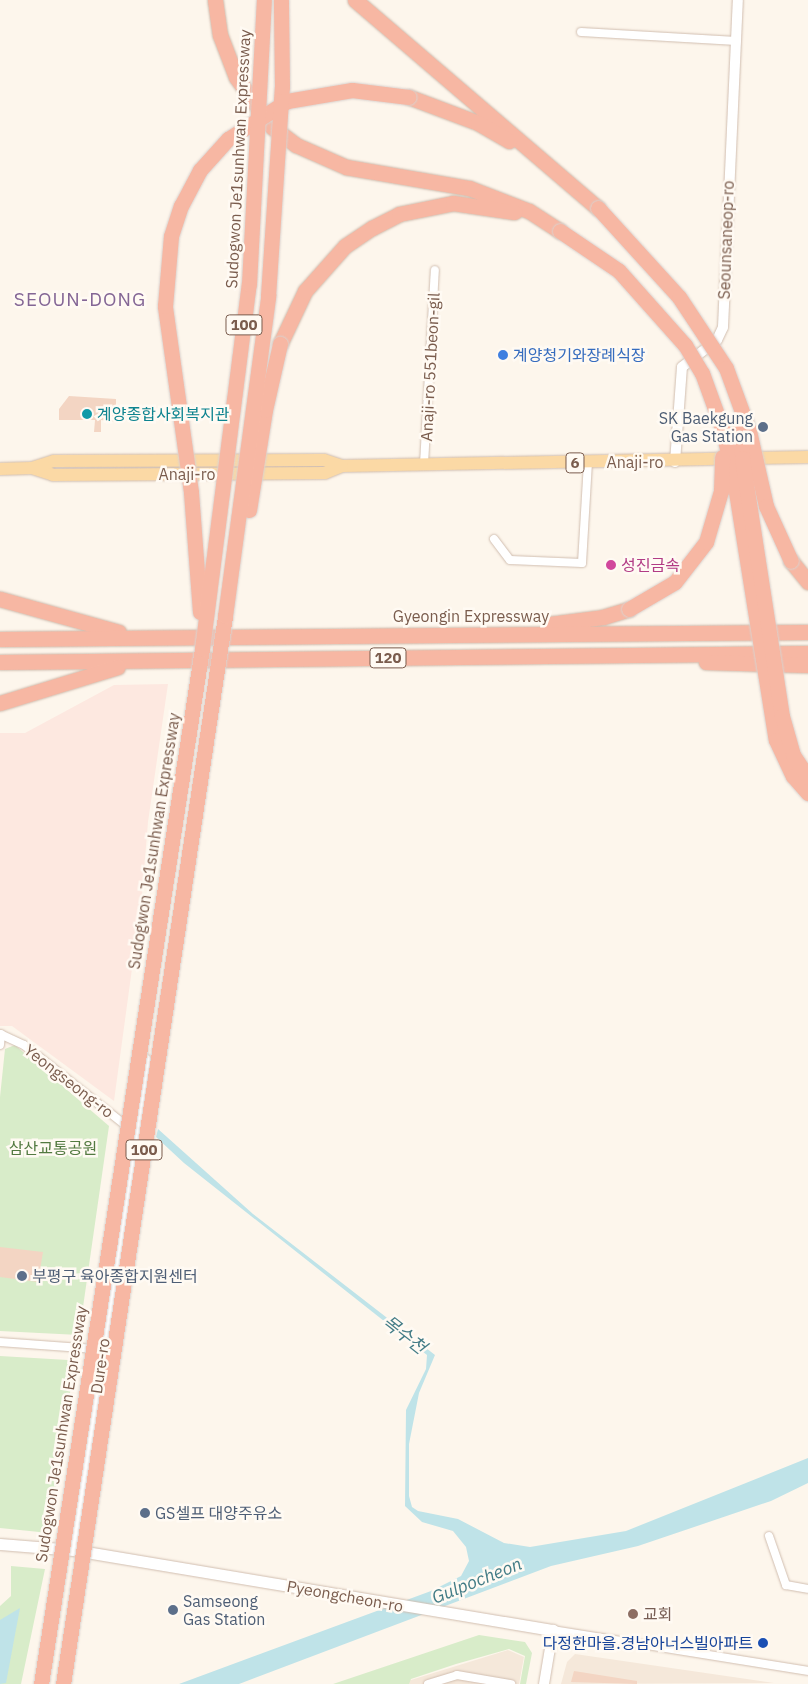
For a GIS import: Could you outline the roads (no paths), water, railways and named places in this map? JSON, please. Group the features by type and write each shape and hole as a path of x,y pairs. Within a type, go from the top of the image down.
{"highway":[{"path":"215,0 220,35 236,77 272,127 296,145 322,160 364,172 469,188 529,211 619,271 669,325 702,373 722,428 776,740 793,776 808,793"},
{"name":"Sudogwon Je1sunhwan Expressway","path":"41,1684 202,649 250,284 264,0"},
{"name":"100","path":"63,1684 225,616 268,296 282,87 281,0"},
{"path":"355,0 598,208 679,297 707,334 738,397 766,506 790,561 808,582"},
{"path":"202,649 198,548 165,306 166,272 171,236 181,206 200,170 228,139 287,101 318,93 382,92 409,97 478,123 513,144 598,208"},
{"path":"225,616 242,556 272,372 293,312 323,269 345,246 372,228 424,207 484,205 560,231"},
{"path":"738,397 742,458 782,716 793,755 808,777"},
{"path":"482,634 573,623 629,609 675,582 706,542 721,491 722,428"},
{"name":"Gyeongin Expressway","path":"0,599 135,636"},
{"name":"Gyeongin Expressway","path":"0,639 135,636 808,632"},
{"name":"120","path":"0,662 136,662 808,653"},
{"path":"640,655 730,665 808,664"},
{"name":"120","path":"0,703 136,662"}],"main road":[{"name":"Anaji-ro","path":"0,469 32,468 54,461 324,460 342,466 675,462 808,457"},
{"path":"766,458 808,466"},
{"name":"Pyeongcheon-ro","path":"0,1544 74,1550 553,1630"}],"street":[{"name":"Seounsaneop-ro","path":"675,462 682,366 717,340 723,326 738,0"},
{"path":"581,32 737,41"},
{"name":"Anaji-ro 551beon-gil","path":"424,464 435,270"},
{"path":"494,539 510,560 582,563 588,462"},
{"name":"Dure-ro","path":"74,1550 163,939"},
{"path":"0,1045 1,1034"},
{"name":"Yeongseong-ro","path":"1,1034 24,1045 135,1132"},
{"path":"0,1342 102,1349"},
{"path":"769,1536 786,1586 808,1589"},
{"path":"544,1684 553,1630"},
{"name":"Pyeongcheon-ro","path":"553,1630 808,1671"},
{"path":"428,1684 457,1674 511,1684"}],"water":[{"path":"158,1129 253,1214 435,1355 419,1393 409,1444 409,1496 412,1507 418,1511 458,1519 504,1543 530,1547 626,1531 808,1458 808,1483 771,1501 638,1546 551,1566 239,1684 179,1684 431,1591 461,1576 469,1561 466,1547 453,1531 422,1522 405,1506 406,1410 426,1369 427,1355 184,1163 156,1137"},
{"path":"20,1608 6,1683 0,1684 0,1620"}],"place":[{"name":"계양청기와장례식장","path":"503,355"},
{"name":"계양종합사회복지관","path":"87,414"},
{"name":"SK Baekgung Gas Station","path":"763,427"},
{"name":"성진금속","path":"611,565"},
{"name":"부평구 육아종합지원센터","path":"22,1276"},
{"name":"GS셀프 대양주유소","path":"145,1513"},
{"name":"Samseong Gas Station","path":"173,1610"},
{"name":"교회","path":"633,1614"},
{"name":"다정한마을.경남아너스빌아파트","path":"763,1643"}],"district":[{"name":"SEOUN-DONG","path":"80,300"}],"park label":[{"name":"삼산교통공원","path":"53,1148"}],"water label":[{"name":"목수천","path":"404,1335"},
{"name":"Gulpocheon","path":"477,1581"}]}
